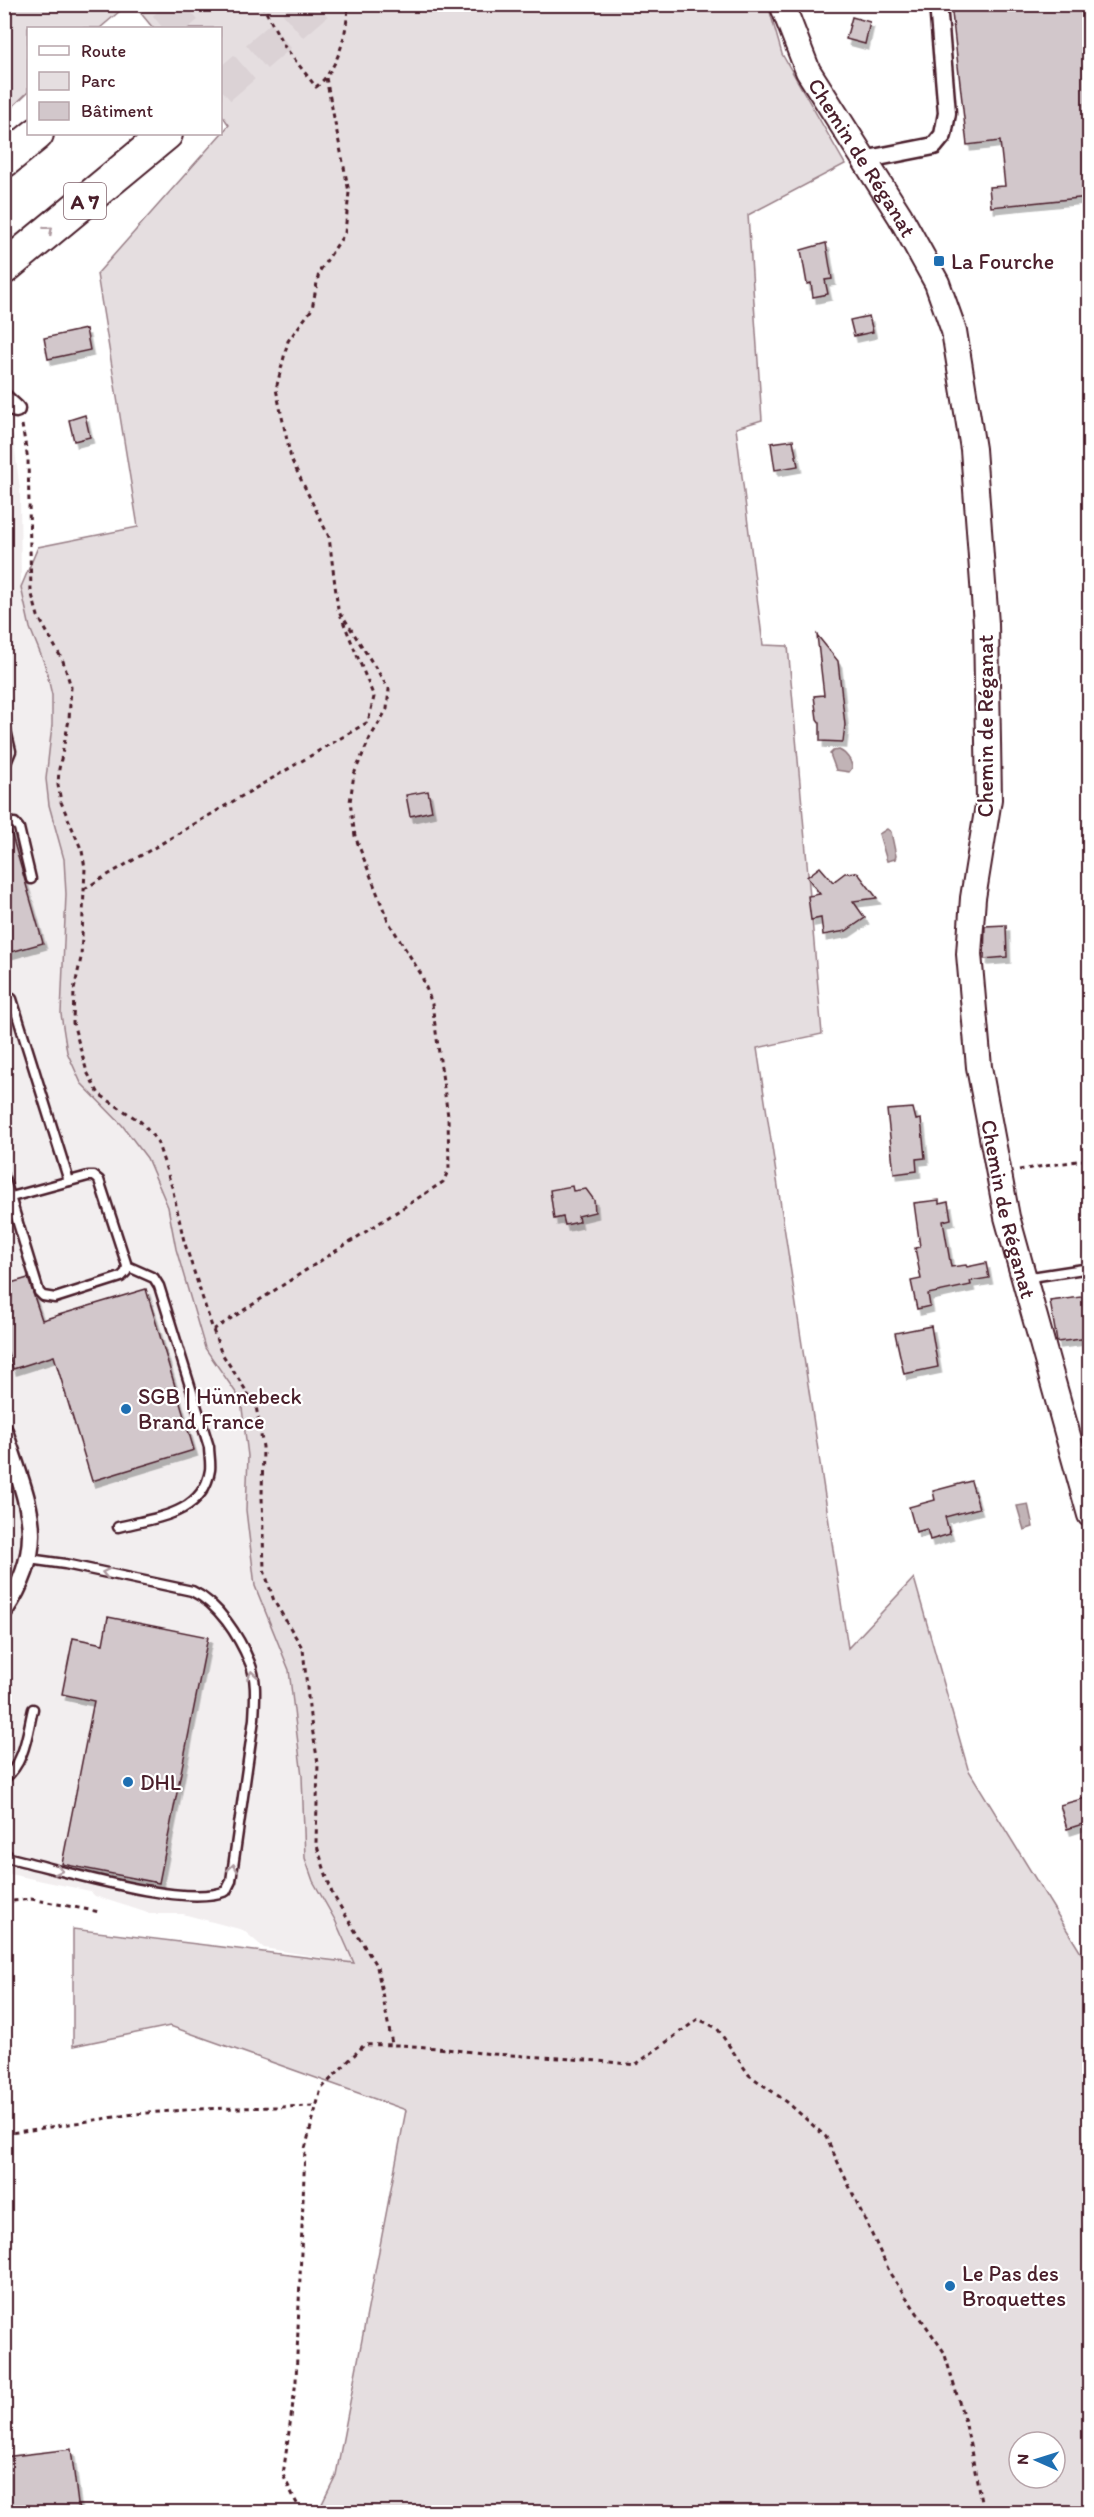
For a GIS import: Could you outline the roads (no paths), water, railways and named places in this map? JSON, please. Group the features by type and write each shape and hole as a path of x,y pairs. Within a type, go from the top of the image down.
{"highway":[{"path":"4,161 36,135"},
{"name":"A 7","path":"4,268 165,135"}],"street":[{"name":"Chemin de Réganat","path":"782,4 808,71 900,216 937,283 954,331 973,449 986,624 989,799 973,898 969,954 979,1067 1007,1217 1089,1515"},
{"path":"863,160 934,146 942,135 947,113 938,4"},
{"path":"4,1431 31,1515 33,1540 29,1559 18,1588 4,1611"}],"lane":[{"path":"4,722 11,751 4,768"},
{"path":"4,823 15,823 19,828 31,879"},
{"path":"4,993 12,999 69,1181"},
{"path":"4,1177 8,1198 39,1292 43,1296 55,1298 121,1276 126,1272 127,1266 99,1180 94,1176 8,1198"},
{"path":"118,1527 179,1512 193,1503 203,1491 210,1470 209,1447 159,1287 154,1278 127,1266"},
{"path":"1024,1278 1089,1268"},
{"path":"4,1851 10,1858 155,1892 217,1895 226,1891 231,1881 255,1719 255,1694 250,1664 225,1620 204,1596 192,1591 65,1564 29,1559"},
{"path":"4,1779 17,1766 24,1750 33,1709"}],"tunnel":[{"path":"164,27 192,4"},
{"path":"222,86 318,4"}],"place":[{"name":"La Fourche","path":"939,261"},
{"name":"SGB | Hünnebeck Brand France","path":"126,1409"},
{"name":"DHL","path":"128,1782"},
{"name":"Le Pas des Broquettes","path":"950,2286"}]}
